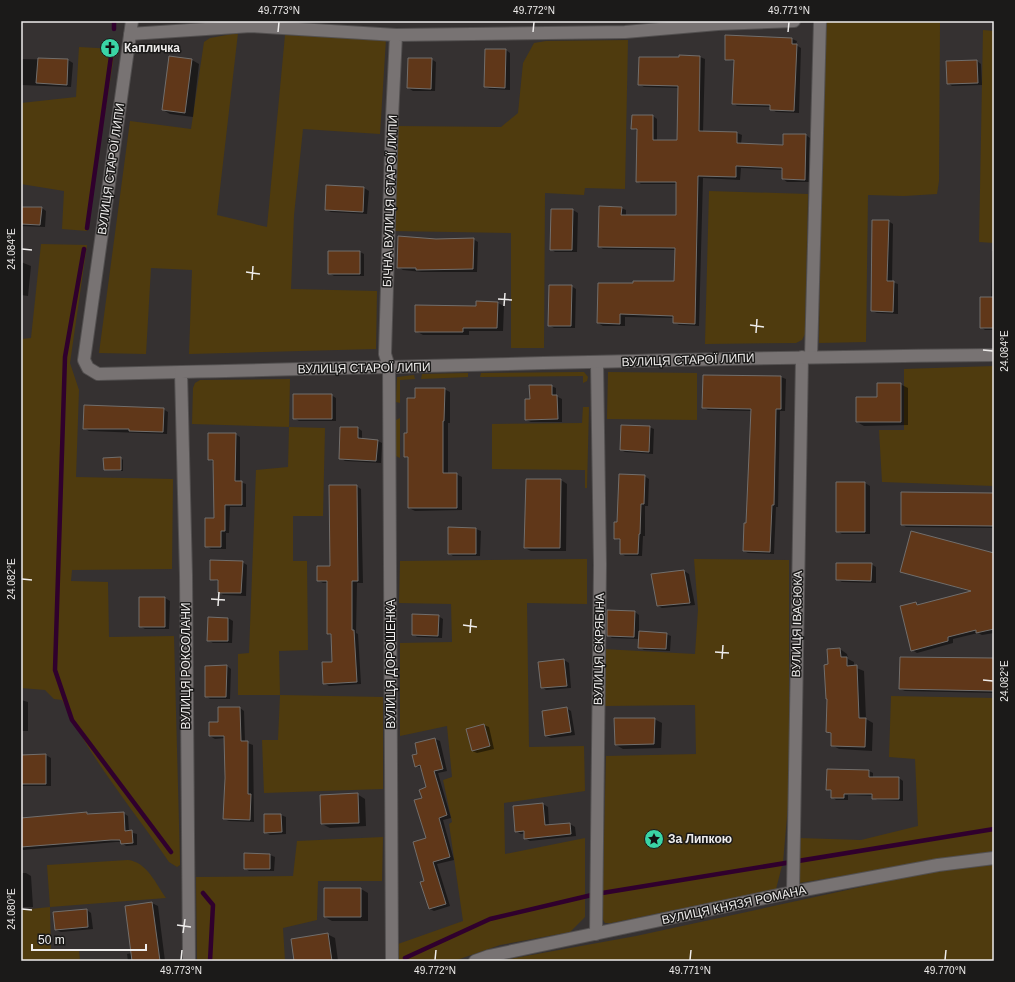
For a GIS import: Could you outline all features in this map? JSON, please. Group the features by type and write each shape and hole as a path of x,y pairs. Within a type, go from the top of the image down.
{"street":[{"name":"ВУЛИЦЯ СТАРОЇ ЛИПИ","path":"132,21 84,360 88,368 98,374 807,357 994,355"},
{"path":"130,34 251,26 396,35 625,32 718,24 794,21"},
{"name":"ВУЛИЦЯ ІВАСЮКА","path":"793,892 807,357 820,21"},
{"name":"БІЧНА ВУЛИЦЯ СТАРОЇ ЛИПИ","path":"389,367 385,354 389,197 396,35"},
{"name":"ВУЛИЦЯ СКРЯБІНА","path":"596,934 600,565 597,363"},
{"name":"ВУЛИЦЯ ДОРОШЕНКА","path":"389,367 392,961"},
{"name":"ВУЛИЦЯ РОКСОЛАНИ","path":"181,372 186,575 189,961"},
{"name":"ВУЛИЦЯ КНЯЗЯ РОМАНА","path":"475,961 489,956 793,892 938,865 994,858"}],"shaded area":[{"path":"824,21 940,21 939,181 937,194 904,196 868,195 866,342 819,343"},
{"path":"983,30 994,31 994,243 979,242"},
{"path":"238,33 217,215 267,227 285,35 386,39 380,134 303,129 294,215 291,289 377,291 376,349 189,354 192,270 151,268 146,354 99,353 130,121 191,129 204,42 210,38"},
{"path":"628,40 625,189 585,188 584,195 545,193 544,348 511,348 511,233 392,231 397,126 501,127 518,113 523,63 534,43 546,41"},
{"path":"79,47 115,49 87,231 62,229 64,191 21,184 21,103 76,97"},
{"path":"709,191 808,194 805,334 802,340 796,343 705,344"},
{"path":"41,244 87,245 70,363 79,390 76,477 173,479 172,569 72,570 71,581 108,582 109,637 174,636 180,862 180,865 177,867 169,862 98,763 73,722 62,700 54,699 45,690 21,688 21,339 31,338"},
{"path":"994,366 994,486 882,482 879,430 904,430 904,369"},
{"path":"584,372 588,377 587,381 583,383 583,376 480,377 481,373"},
{"path":"608,372 697,373 697,420 607,419"},
{"path":"468,373 468,377 421,379 422,374"},
{"path":"414,375 415,379 400,380 400,403 396,402 397,377"},
{"path":"290,379 289,427 192,424 193,388 195,383 200,380"},
{"path":"583,407 589,407 587,488 585,488 585,470 492,469 492,424 582,423"},
{"path":"400,418 400,458 396,456 396,420"},
{"path":"289,427 325,428 323,516 293,516 293,561 307,561 308,650 279,651 280,695 238,695 238,654 249,653 256,470 288,467"},
{"path":"587,559 587,604 527,603 529,747 584,746 585,791 504,803 505,854 585,838 585,917 570,932 500,945 454,961 398,961 398,944 463,921 449,824 452,822 443,780 452,777 447,726 400,736 400,643 452,642 451,604 399,603 400,561"},
{"path":"694,559 789,560 789,794 783,862 776,889 605,923 602,918 606,756 696,754 695,705 605,706 603,649 695,654 698,610"},
{"path":"280,695 383,697 383,789 264,793 262,740 278,740"},
{"path":"891,696 994,698 994,851 799,883 799,838 861,840 918,826 915,759 889,757"},
{"path":"383,837 382,881 318,881 317,920 283,928 285,961 197,961 196,877 293,876 297,841"},
{"path":"128,860 141,865 146,869 166,898 50,907 47,865"},
{"path":"994,865 994,961 499,961 636,936 930,872"},
{"path":"50,907 51,951 79,949 80,961 21,961 21,910"}],"building":[{"path":"725,35 792,38 792,44 797,44 794,111 770,110 770,105 732,104 734,60 725,60"},
{"path":"485,49 506,49 505,88 484,87"},
{"path":"679,55 700,56 699,131 737,132 737,143 783,145 783,134 806,134 805,180 782,179 782,168 736,166 736,177 698,176 695,324 673,323 673,316 620,314 620,324 597,323 598,283 674,281 675,248 598,247 599,206 622,207 621,215 676,215 676,182 636,182 637,129 631,129 632,115 653,115 653,140 677,140 678,86 638,85 639,57 679,57"},
{"path":"169,56 192,59 185,113 162,110"},
{"path":"38,58 68,59 67,85 36,83"},
{"path":"408,58 432,58 431,89 407,88"},
{"path":"977,60 978,83 947,84 946,61"},
{"path":"326,185 364,187 363,212 325,210"},
{"path":"21,207 42,207 40,225 21,224"},
{"path":"551,209 573,209 572,250 550,250"},
{"path":"872,220 889,220 887,281 894,281 893,312 871,311"},
{"path":"398,236 436,239 474,238 473,269 416,270 416,268 397,268"},
{"path":"328,251 360,251 360,274 328,274"},
{"path":"549,285 572,285 571,326 548,326"},
{"path":"980,297 994,297 994,328 980,328"},
{"path":"476,301 498,302 497,328 463,328 463,332 415,332 415,305 476,306"},
{"path":"703,375 781,376 781,409 776,409 774,505 772,505 770,552 743,551 744,523 746,523 751,409 702,408"},
{"path":"877,383 901,383 901,422 856,422 856,397 877,397"},
{"path":"529,385 552,385 552,395 557,395 558,419 525,420 525,399 530,399"},
{"path":"415,388 445,388 443,421 443,473 457,473 457,508 408,508 408,457 404,457 404,433 407,433 407,398 415,398"},
{"path":"293,394 332,394 332,419 293,419"},
{"path":"84,405 164,408 163,432 129,431 129,429 83,429"},
{"path":"621,425 650,426 649,452 620,450"},
{"path":"340,427 358,427 358,438 378,440 376,461 339,459"},
{"path":"208,433 236,433 235,481 242,481 242,505 225,505 225,531 221,531 221,547 205,547 205,518 214,518 213,460 208,460"},
{"path":"121,457 121,470 104,470 103,458"},
{"path":"619,474 645,475 644,504 641,504 638,554 620,554 620,539 614,539 614,522 617,522"},
{"path":"526,479 561,479 560,548 524,548"},
{"path":"836,482 865,482 865,532 836,532"},
{"path":"329,485 357,485 358,581 352,581 352,630 354,630 357,682 323,684 322,662 332,662 331,634 327,634 327,581 317,581 317,566 330,566"},
{"path":"901,492 994,493 994,526 901,525"},
{"path":"448,527 476,528 476,554 448,554"},
{"path":"911,531 994,553 994,629 976,633 976,630 948,637 948,641 911,651 900,606 916,602 917,605 971,591 900,572"},
{"path":"210,560 243,561 241,593 218,593 218,580 210,580"},
{"path":"836,563 872,563 871,581 836,580"},
{"path":"684,570 690,603 657,606 651,574"},
{"path":"139,597 165,597 165,627 139,627"},
{"path":"607,610 635,611 634,637 607,636"},
{"path":"412,614 439,615 438,636 412,635"},
{"path":"208,617 228,618 228,641 207,641"},
{"path":"639,631 667,633 666,649 638,648"},
{"path":"840,648 841,657 847,657 847,666 857,665 859,718 866,718 865,747 831,746 831,733 826,732 827,699 824,665 828,664 827,649"},
{"path":"900,657 994,658 994,691 899,689"},
{"path":"564,659 567,686 541,688 538,662"},
{"path":"227,665 226,697 205,697 205,666"},
{"path":"218,707 240,707 241,741 248,741 248,794 251,794 250,820 223,819 225,778 224,736 209,736 209,722 218,722"},
{"path":"567,707 571,732 545,736 542,711"},
{"path":"614,718 655,718 654,744 615,745"},
{"path":"484,724 490,746 472,751 466,729"},
{"path":"435,738 443,769 434,771 447,815 439,818 450,857 433,862 446,904 429,909 420,882 424,881 413,842 426,838 414,800 422,798 419,790 426,787 420,765 415,767 412,755 417,754 415,743"},
{"path":"46,754 46,784 21,784 21,755"},
{"path":"827,769 869,770 869,777 899,777 899,799 872,799 872,794 844,794 844,798 831,798 831,790 826,790"},
{"path":"358,793 359,823 321,824 320,795"},
{"path":"543,803 545,825 570,823 571,834 524,839 524,831 515,832 513,806"},
{"path":"87,812 87,814 124,812 125,831 132,830 133,843 121,844 120,840 111,840 21,847 21,818"},
{"path":"264,814 281,814 282,832 264,833"},
{"path":"244,853 270,854 270,869 244,869"},
{"path":"324,888 361,888 361,917 324,917"},
{"path":"152,902 160,961 132,961 125,906"},
{"path":"87,909 88,927 55,930 53,912"},
{"path":"328,933 332,961 294,961 291,939"}],"waterway":[{"path":"114,21 114,29"},
{"path":"87,228 113,42"},
{"path":"84,249 65,357 55,670 72,720 171,852"},
{"path":"405,958 490,919 596,894 994,829"},
{"path":"203,893 213,905 210,961"}],"place":[{"name":"Капличка","path":"110,48"},
{"name":"За Липкою","path":"654,839"}]}
